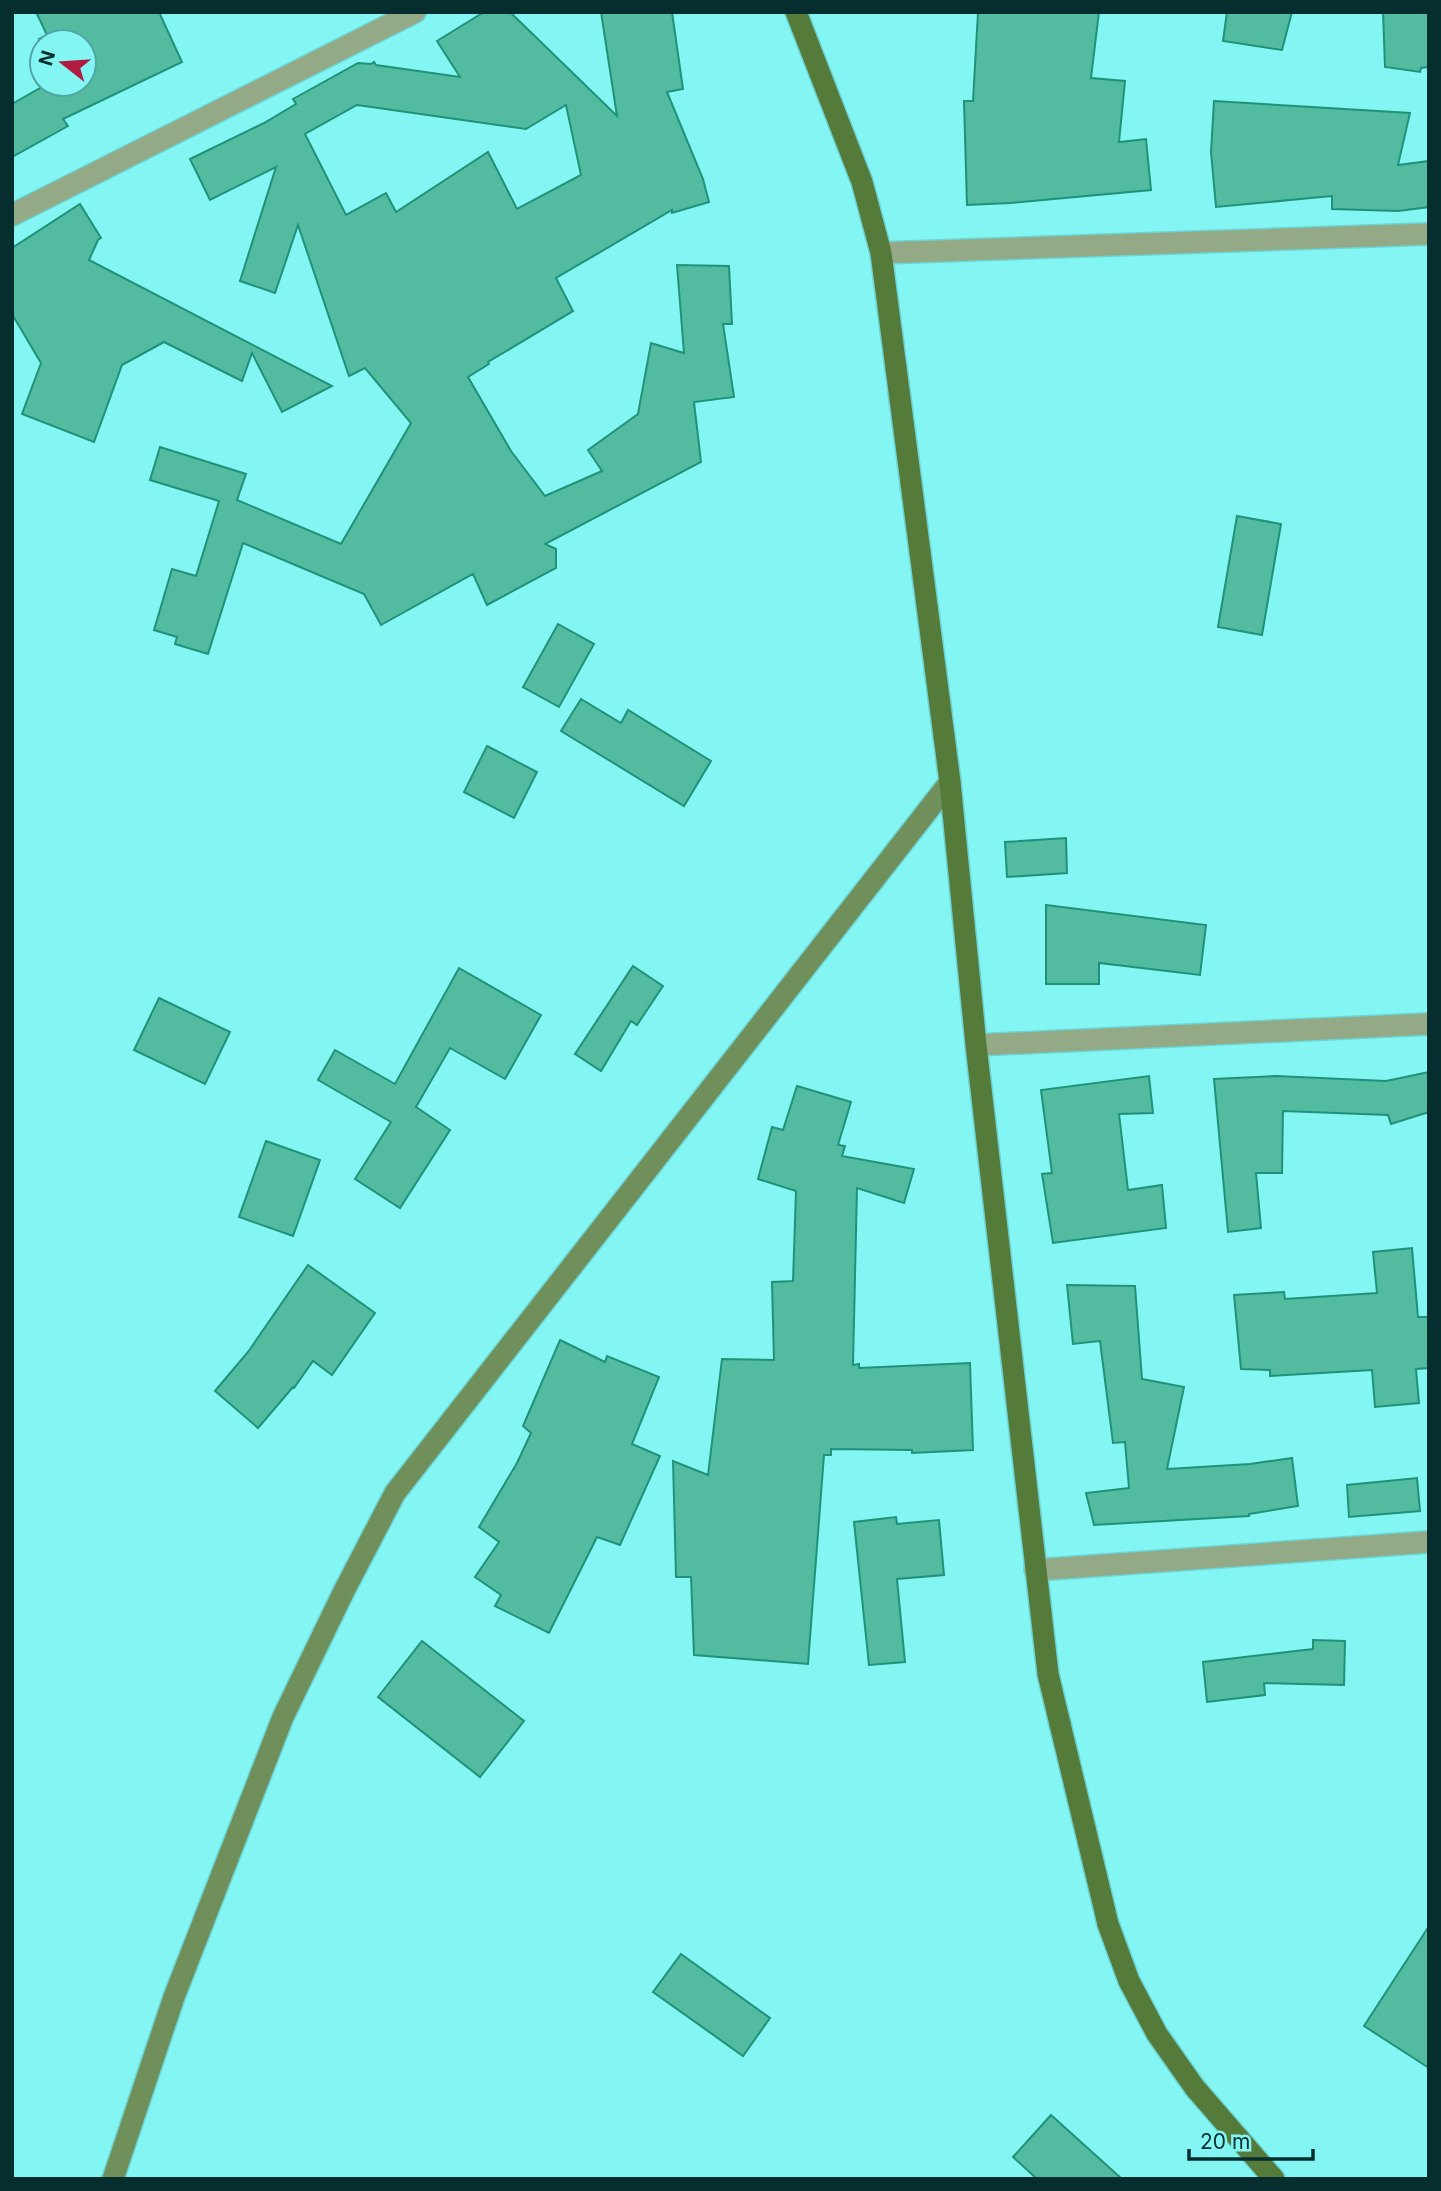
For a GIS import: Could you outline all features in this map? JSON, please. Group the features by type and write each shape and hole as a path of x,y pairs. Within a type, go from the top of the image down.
{"main road":[{"path":"796,12 862,182 881,253 950,782 976,1045 1048,1674 1108,1924 1129,1981 1157,2034 1195,2088 1274,2179"},
{"path":"113,2179 174,1997 283,1717 395,1493 950,782"}],"street":[{"path":"12,215 415,12"},
{"path":"881,253 1429,234"},
{"path":"976,1045 1429,1024"},
{"path":"1035,1570 1429,1542"}],"building":[{"path":"36,12 159,12 182,62 63,119 68,126 12,157 12,104 28,95 28,98 98,98 98,28 44,28"},
{"path":"484,12 510,12 617,116 601,12 672,12 683,89 667,92 703,179 709,202 672,213 672,210 556,278 573,311 468,377 511,451 545,496 602,471 588,450 638,414 651,343 684,353 677,265 729,266 732,324 723,324 734,397 694,402 701,462 545,544 556,549 556,568 487,605 473,574 381,625 364,594 243,543 208,654 175,644 177,637 154,630 172,569 196,576 219,501 150,480 160,447 246,474 237,500 341,544 411,423 365,368 349,376 298,225 275,293 240,281 276,167 210,200 190,159 264,123 296,104 293,99 358,63 374,62 376,65 460,77 437,41","holes":["357,105 526,129 566,105 581,175 517,209 488,152 396,212 386,193 346,215 305,134"]},
{"path":"978,12 1099,12 1091,78 1125,81 1119,142 1146,139 1151,190 967,205 964,101 973,101"},
{"path":"1227,12 1292,12 1282,50 1223,41"},
{"path":"1383,12 1429,12 1429,67 1421,68 1420,72 1385,67"},
{"path":"1214,101 1410,113 1398,165 1429,161 1429,207 1398,211 1332,209 1332,196 1216,207 1211,152"},
{"path":"80,204 101,238 89,260 332,386 282,412 252,353 242,381 164,342 122,365 94,442 22,414 41,363 12,314 12,248"},
{"path":"1237,516 1281,524 1262,635 1218,627"},
{"path":"558,624 594,644 559,707 523,687"},
{"path":"581,699 621,723 628,710 711,761 684,806 561,731"},
{"path":"487,746 537,772 514,818 464,792"},
{"path":"1066,838 1067,873 1007,877 1005,842"},
{"path":"1046,905 1206,925 1200,975 1099,963 1099,984 1046,984"},
{"path":"633,966 663,986 637,1025 631,1021 601,1071 575,1054"},
{"path":"459,968 541,1015 505,1079 450,1048 416,1107 450,1130 400,1208 355,1179 391,1122 318,1080 335,1050 395,1084"},
{"path":"159,998 230,1032 205,1084 134,1050"},
{"path":"1429,1072 1429,1112 1391,1124 1388,1115 1283,1111 1282,1173 1256,1173 1261,1228 1228,1232 1214,1079 1276,1076 1386,1081"},
{"path":"1149,1076 1153,1113 1119,1114 1128,1190 1162,1185 1166,1228 1053,1243 1042,1174 1052,1173 1041,1090"},
{"path":"797,1086 851,1102 838,1145 845,1146 842,1156 914,1169 904,1203 857,1188 853,1365 859,1364 859,1368 970,1363 973,1450 912,1453 912,1450 831,1449 831,1455 824,1455 808,1664 694,1655 691,1577 676,1577 673,1461 708,1475 722,1359 774,1360 772,1282 793,1281 796,1191 758,1179 772,1127 783,1130"},
{"path":"266,1141 320,1160 293,1236 239,1217"},
{"path":"1412,1248 1418,1317 1429,1317 1429,1368 1416,1369 1419,1403 1375,1407 1372,1370 1270,1376 1270,1370 1241,1369 1234,1295 1284,1292 1285,1299 1377,1293 1373,1252"},
{"path":"308,1265 375,1313 332,1375 313,1361 294,1388 258,1428 215,1391 248,1352"},
{"path":"1067,1285 1135,1286 1142,1379 1184,1387 1167,1469 1250,1464 1292,1458 1298,1506 1249,1516 1094,1525 1086,1493 1129,1488 1125,1442 1113,1443 1100,1341 1073,1344"},
{"path":"560,1340 605,1362 607,1356 659,1377 632,1444 660,1456 620,1545 597,1537 549,1633 495,1606 501,1595 475,1577 499,1542 479,1527 517,1463 531,1433 523,1426"},
{"path":"1417,1478 1420,1511 1349,1517 1347,1485"},
{"path":"896,1517 897,1524 939,1520 944,1575 897,1579 905,1662 869,1665 854,1522"},
{"path":"1313,1640 1345,1641 1344,1685 1264,1683 1265,1695 1207,1702 1203,1662 1313,1649"},
{"path":"422,1641 524,1721 480,1777 378,1697"},
{"path":"1429,1926 1429,2068 1364,2026"},
{"path":"681,1954 770,2018 743,2056 653,1992"},
{"path":"1051,2115 1122,2179 1037,2179 1013,2157"}]}
